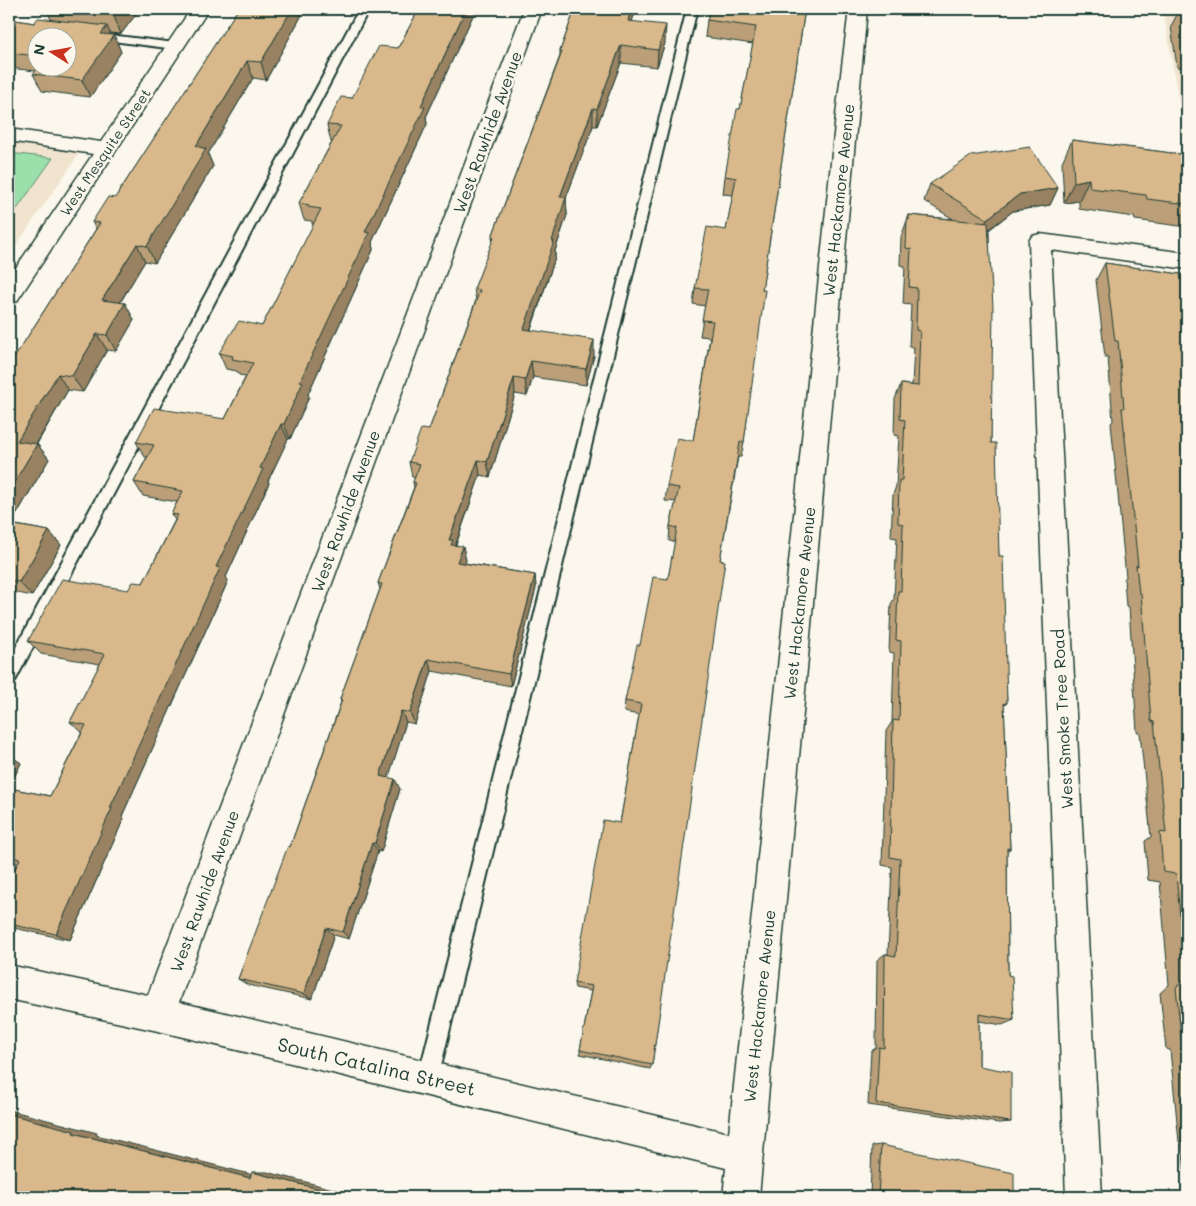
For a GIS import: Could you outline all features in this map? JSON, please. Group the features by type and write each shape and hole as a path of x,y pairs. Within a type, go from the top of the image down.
{"street":[{"name":"West Mesquite Street","path":"9,295 200,9"},
{"name":"West Rawhide Avenue","path":"158,1014 533,9"},
{"name":"West Hackamore Avenue","path":"741,1197 846,115 858,9"},
{"path":"9,135 106,149"},
{"name":"West Smoke Tree Road","path":"1084,1197 1040,241 1187,261"},
{"name":"South Catalina Street","path":"9,982 158,1014 745,1155"}],"lane":[{"path":"9,676 364,9"},
{"path":"428,1078 692,9"},
{"path":"78,34 176,46"}],"shaded area":[{"path":"1163,9 1187,9 1187,149"},
{"path":"9,141 81,151 9,256"}],"green space":[{"path":"9,153 53,158 17,209 9,208"}],"building":[{"path":"238,9 292,9 261,62 247,61 196,146 206,149 147,246 137,244 102,300 125,303 107,335 97,334 72,376 58,374 17,441 37,444 9,491 9,366 100,223 92,222 108,197 115,198"},
{"path":"419,9 466,9 421,106 425,107 365,232 369,233 300,381 303,382 284,424 281,424 260,468 263,469 216,567 220,568 110,808 112,808 56,934 9,924 9,881 20,859 9,856 9,788 50,796 86,725 70,722 105,654 28,641 62,579 128,590 133,582 143,583 178,515 171,514 183,491 134,482 154,445 136,442 154,408 225,419 253,363 232,359 233,356 219,353 239,321 262,326 321,209 299,203 341,126 327,125 341,97 352,98 379,46 398,48"},
{"path":"575,9 631,9 628,21 666,25 658,50 621,45 597,109 593,108 560,197 566,197 552,241 554,241 524,329 594,340 586,369 531,361 525,380 514,378 487,462 478,460 449,540 453,540 451,545 463,546 457,562 535,575 509,674 428,659 410,713 401,711 380,776 395,779 375,843 372,843 343,932 326,928 304,994 238,979 288,846 290,847 342,700 340,699 382,584 378,583 416,483 413,482 420,464 409,462 421,429 429,430 480,290 474,289 494,237 492,237 562,52 560,51"},
{"path":"711,9 805,9 762,290 765,290 744,442 740,442 720,560 725,561 652,1065 580,1050 592,986 574,983 603,820 620,823 641,704 625,701 637,645 640,645 653,577 668,579 677,528 670,526 679,488 667,486 677,438 693,441 713,321 702,320 708,289 695,288 707,227 726,230 736,178 725,176 737,109 740,109 756,27 707,20"},
{"path":"1183,9 1187,9 1187,34"},
{"path":"38,18 107,26 101,34 114,35 82,80 66,78 78,78 78,28 28,28 28,55 9,53 9,19 34,23"},
{"path":"1072,140 1187,155 1187,204 1147,199 1146,195 1090,188 1089,179 1074,182"},
{"path":"1030,147 1058,188 1020,194 987,219 930,184 971,156"},
{"path":"909,215 988,223 993,307 991,443 996,443 999,556 1003,556 1007,703 1004,703 1010,849 1007,848 1008,975 1012,976 1014,1020 979,1014 979,1066 1011,1072 1011,1122 876,1103 879,1047 884,1048 885,954 896,956 900,859 890,857 893,720 899,721 901,641 896,640 898,591 901,591 903,524 898,523 899,480 902,480 905,420 900,419 901,384 918,386 920,331 916,330 917,288 909,287 911,249 906,248 907,220 909,220"},
{"path":"1105,263 1187,275 1187,1046 1182,1045 1176,987 1186,979 1176,874 1163,872 1160,832 1166,833 1154,722 1151,721 1141,593 1139,593 1136,565 1138,566 1122,408 1124,408 1118,341 1115,341"},
{"path":"9,524 49,531 19,582 9,580"},
{"path":"9,1114 74,1131 73,1133 250,1178 252,1172 350,1197 9,1197"},
{"path":"881,1145 1014,1173 1014,1197 878,1197"}]}
